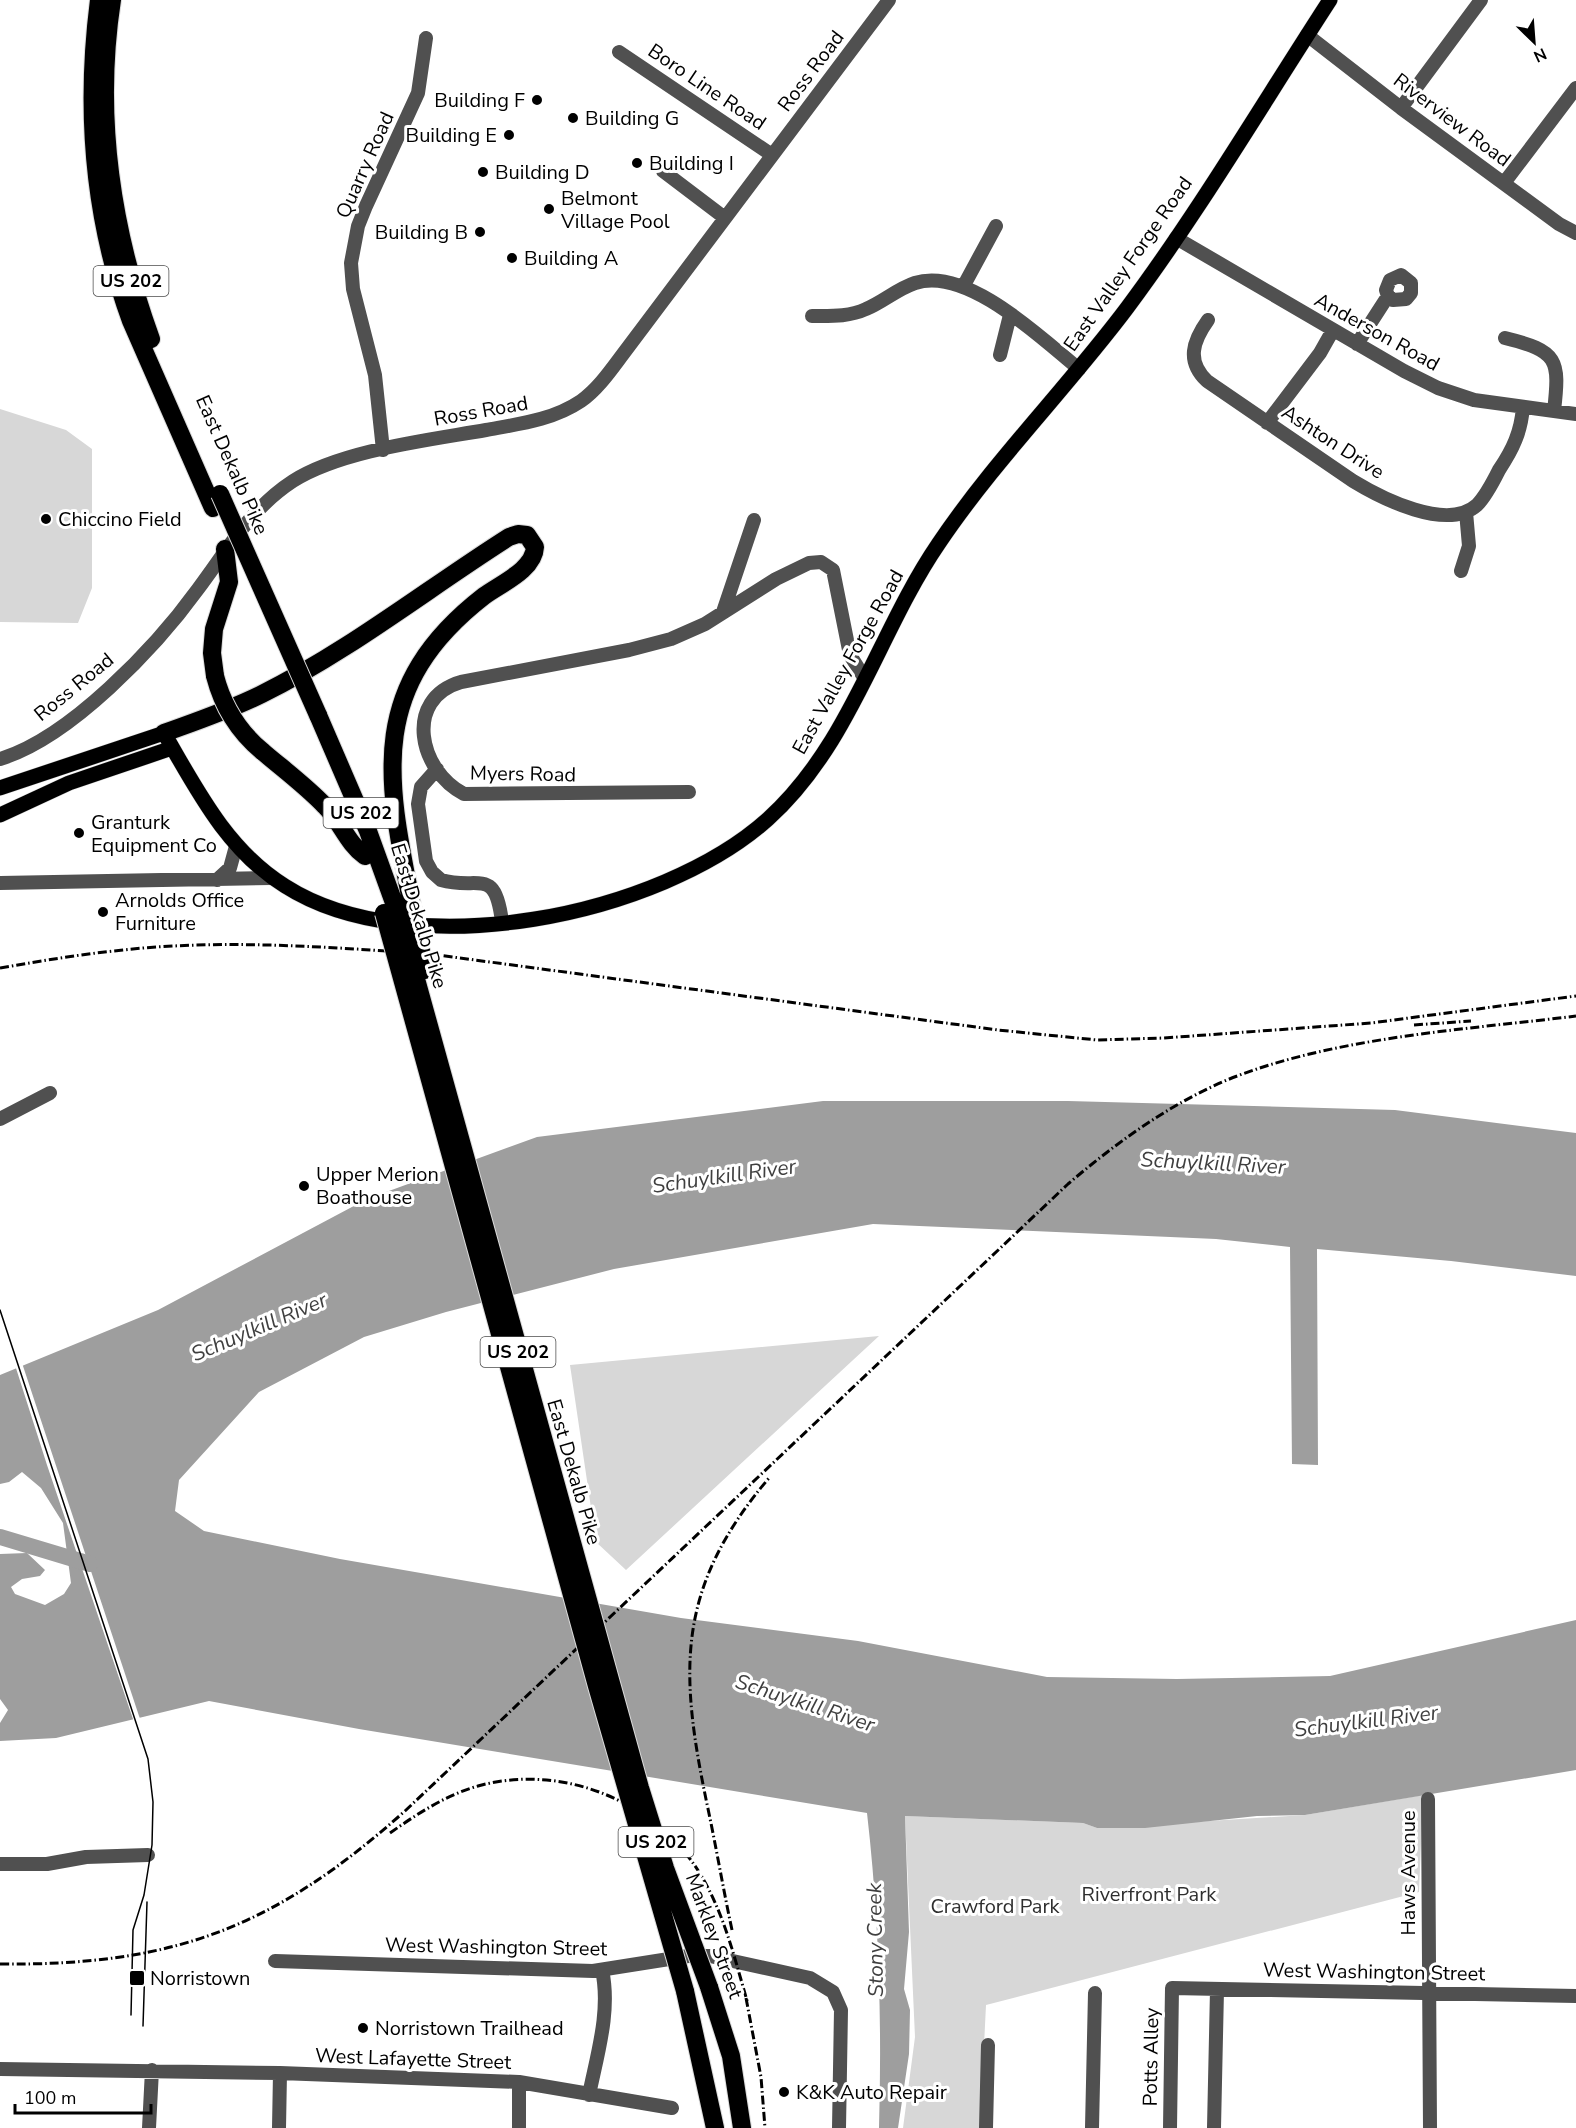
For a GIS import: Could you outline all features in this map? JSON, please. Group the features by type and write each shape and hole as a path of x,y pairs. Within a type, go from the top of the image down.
{"highway":[{"name":"East Dekalb Pike","path":"99,0 91,92 95,169 103,223 131,321 217,501 313,718 369,831 430,994 425,1010 605,1693"},
{"name":"East Dekalb Pike","path":"112,0 104,102 109,185 117,225 151,339 217,501"},
{"path":"168,740 280,685 329,656 509,537 518,534 527,535 535,547 533,558 471,607 435,642 412,677 397,720 391,759 391,787 399,914"},
{"path":"225,549 229,582 214,629 212,653 222,701 235,724 262,751 322,803 334,816 352,847 365,856"},
{"name":"East Dekalb Pike","path":"313,718 365,856 399,914 605,1693"},
{"name":"Markley Street","path":"605,1693 664,1868 709,1987 731,2056 742,2128"},
{"name":"Markley Street","path":"605,1693 685,1991 714,2128"}],"main road":[{"name":"East Valley Forge Road","path":"168,740 208,808 236,846 272,878 315,903 363,918 418,926 502,922 575,910 629,896 695,869 736,844 770,817 804,782 832,742 925,565 964,509 1125,310 1176,238 1330,0"},
{"path":"0,788 168,740"},
{"path":"0,815 168,740"}],"street":[{"name":"Ross Road","path":"0,759 21,751 66,722 118,679 168,628 249,517 296,479 328,465 383,450 528,423 566,410 583,400 616,363 889,0"},
{"path":"1401,108 1481,0"},
{"name":"Riverview Road","path":"1307,35 1401,108 1559,224 1576,233"},
{"name":"Quarry Road","path":"383,450 375,373 353,289 351,263 358,226 418,93 426,38"},
{"name":"Boro Line Road","path":"620,52 772,155"},
{"path":"1504,183 1576,88"},
{"path":"663,171 725,218"},
{"path":"963,287 996,226"},
{"name":"Anderson Road","path":"1176,238 1422,380 1455,394 1576,414"},
{"path":"812,316 836,316 865,310 915,283 943,281 963,287 1010,315 1079,369"},
{"path":"1357,344 1389,296"},
{"path":"1000,355 1010,315"},
{"name":"Ashton Drive","path":"1209,320 1199,333 1192,353 1199,373 1267,423 1371,492 1410,508 1431,513 1456,515 1466,512"},
{"path":"1267,423 1320,353 1333,330"},
{"path":"1505,338 1538,347 1553,362 1558,382 1554,411"},
{"path":"1461,571 1469,546 1466,512 1485,494 1516,443 1523,407"},
{"path":"723,612 754,520"},
{"name":"Myers Road","path":"689,792 476,796 454,789 437,769 424,742 424,726 431,699 448,686 651,645 689,632 789,572 814,562 825,563 835,575 850,655 865,680"},
{"path":"437,769 424,782 418,794 429,867 441,880 479,882 489,885 499,900 502,922"},
{"path":"217,880 230,868 236,846"},
{"path":"0,883 272,878"},
{"path":"0,1119 50,1093"},
{"name":"Haws Avenue","path":"1428,1799 1426,1921 1431,1994 1430,2128"},
{"path":"0,1864 47,1864 86,1857 148,1855"},
{"name":"West Washington Street","path":"275,1961 602,1970 688,1956 710,1956 810,1978 833,1992 841,2010 839,2128"},
{"path":"589,2095 605,2012 606,1990 602,1970"},
{"name":"West Washington Street","path":"1172,1988 1576,1996"},
{"name":"Potts Alley","path":"1170,2128 1172,1988"},
{"path":"1214,2128 1217,1990"},
{"path":"1092,2128 1095,1993"},
{"path":"986,2128 988,2045"},
{"name":"West Lafayette Street","path":"0,2069 280,2073 519,2082 672,2108"},
{"path":"149,2128 152,2070"},
{"path":"279,2128 280,2073"},
{"path":"519,2082 519,2128"}],"green space":[{"name":"Chiccino Field","path":"0,409 66,430 92,449 92,588 78,623 0,622"},
{"path":"879,1336 626,1570 596,1542 570,1365"},
{"path":"1423,1795 1419,1892 986,2005 980,2128 903,2128 915,2037 905,1816 1083,1823 1097,1828 1305,1815"}],"water":[{"path":"823,1101 1068,1101 1395,1110 1576,1133 1576,1276 1451,1261 1317,1249 1318,1465 1292,1464 1290,1247 1216,1239 873,1224 614,1269 446,1312 364,1337 259,1392 179,1480 175,1511 204,1531 340,1559 681,1618 858,1641 1047,1677 1177,1679 1330,1676 1576,1620 1576,1770 1305,1815 1257,1816 1145,1828 1097,1828 1083,1823 905,1816 909,1932 904,1989 910,2010 909,2054 898,2128 879,2128 879,1970 867,1813 359,1729 209,1701 56,1738 0,1741 0,1723 8,1710 0,1699 0,1554 27,1553 45,1570 40,1576 22,1579 11,1587 15,1594 45,1605 64,1594 71,1583 63,1523 41,1488 22,1472 9,1482 0,1484 0,1375 158,1310 367,1199 537,1137"}],"pier":[{"path":"22,1363 141,1721 134,1722 47,1465 15,1365"}],"waterway":[{"name":"Schuylkill River","path":"0,1537 90,1564"}],"tram line":[{"path":"0,1310 148,1759 153,1802 152,1845 144,1895 133,1930 131,2015"},
{"path":"143,2026 147,1902"}],"railway":[{"path":"0,968 108,952 199,945 276,945 392,951 430,954 998,1030 1097,1040 1164,1038 1371,1023 1576,996"},
{"path":"0,1964 62,1963 119,1957 171,1947 219,1932 266,1911 311,1884 357,1851 405,1811 1068,1184 1105,1154 1163,1113 1227,1080 1268,1065 1310,1054 1399,1037 1576,1016"},
{"path":"1414,1025 1471,1021"},
{"path":"732,1930 698,1756 692,1712 690,1671 693,1632 701,1594 716,1556 738,1518 769,1478"},
{"path":"390,1833 443,1800 478,1786 509,1780 541,1780 573,1784 603,1793 631,1807 657,1825 680,1847 699,1872 722,1920 748,2004"},
{"path":"746,1998 761,2077 765,2128"}],"place":[{"name":"Building F","path":"537,100"},
{"name":"Building G","path":"573,118"},
{"name":"Building E","path":"509,135"},
{"name":"Building I","path":"637,163"},
{"name":"Building D","path":"483,172"},
{"name":"Belmont Village Pool","path":"549,209"},
{"name":"Building B","path":"480,232"},
{"name":"Building A","path":"512,258"},
{"name":"Chiccino Field","path":"46,519"},
{"name":"Granturk Equipment Co","path":"79,833"},
{"name":"Arnolds Office Furniture","path":"103,912"},
{"name":"Upper Merion Boathouse","path":"304,1186"},
{"name":"Norristown","path":"137,1978"},
{"name":"Norristown Trailhead","path":"363,2028"},
{"name":"K&K Auto Repair","path":"784,2092"}],"park label":[{"name":"Riverfront Park","path":"1149,1894"},
{"name":"Crawford Park","path":"995,1906"}],"water label":[{"name":"Stony Creek","path":"875,1940"}]}
